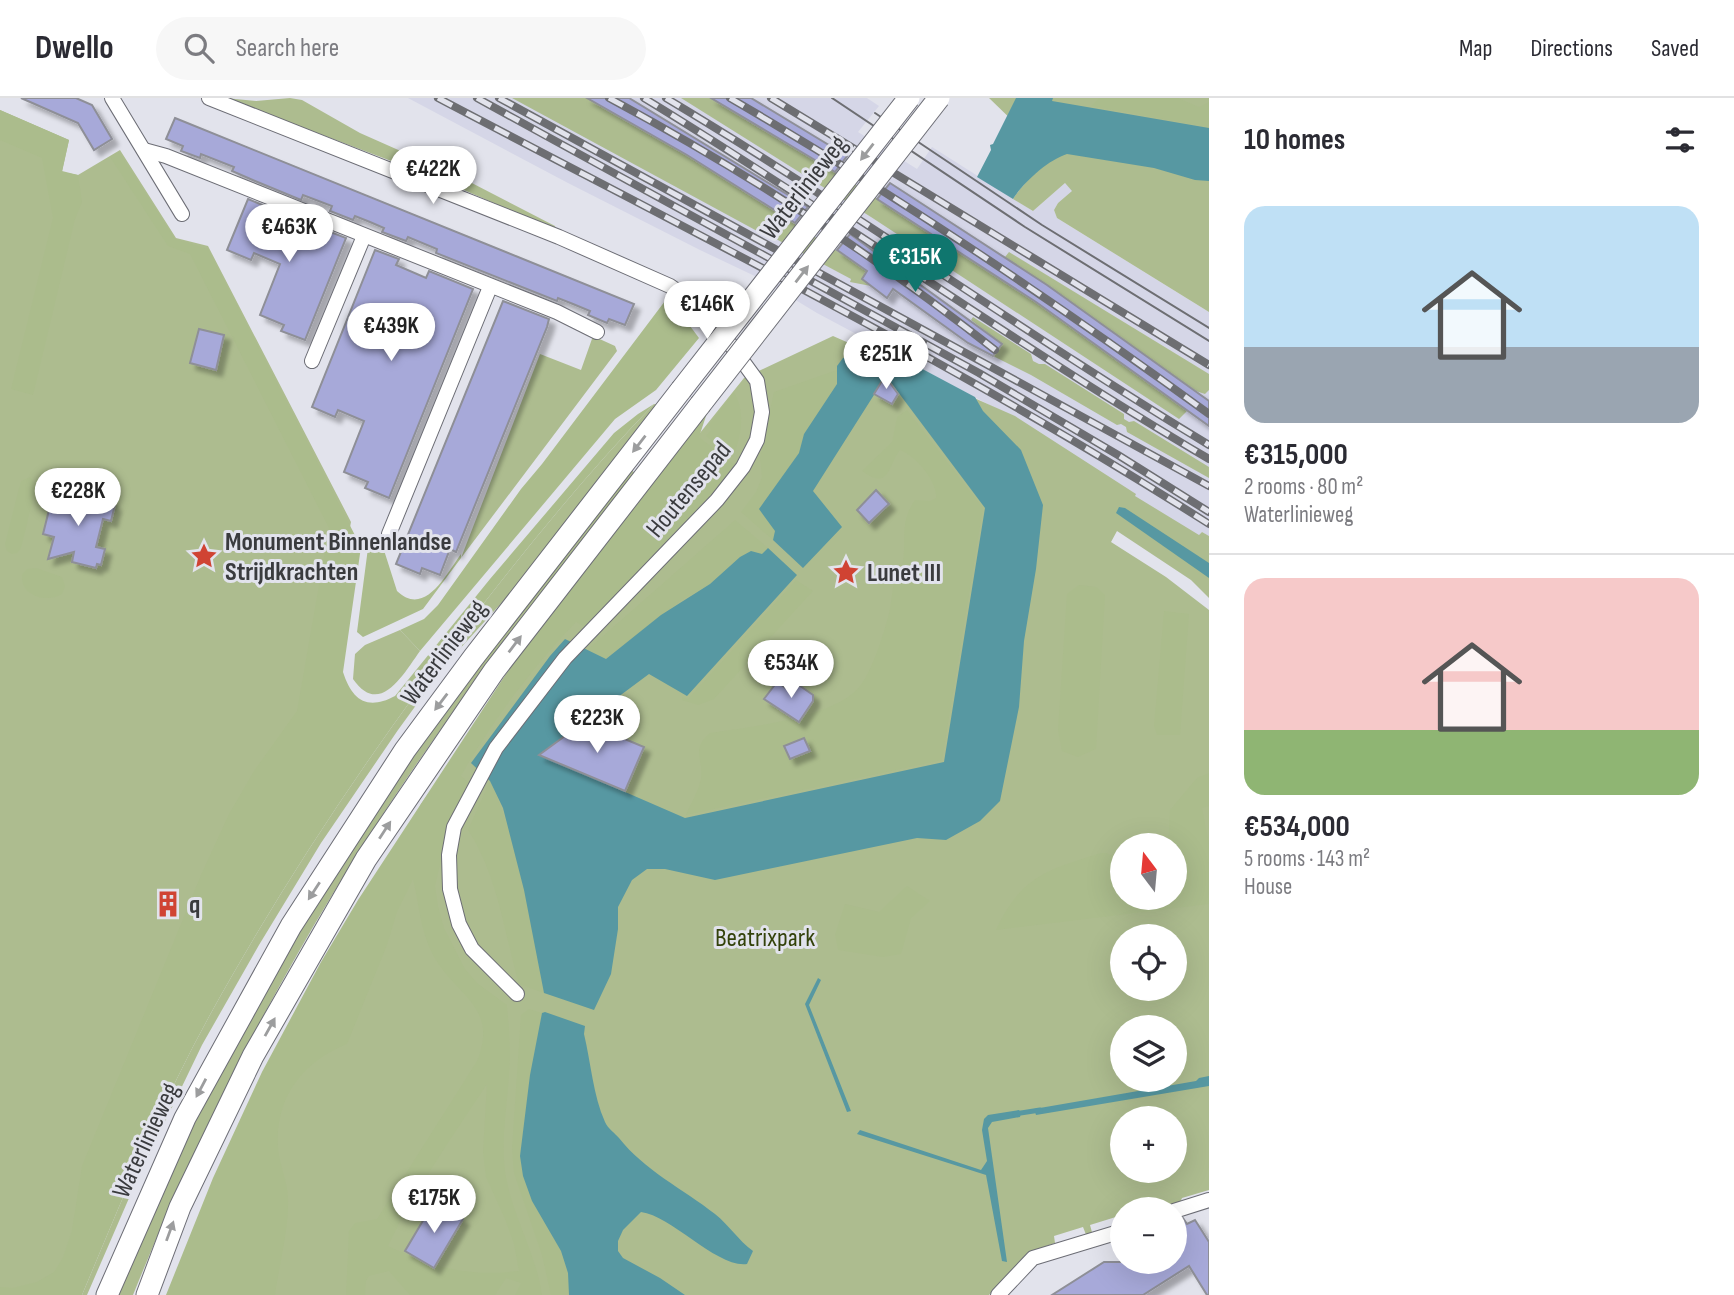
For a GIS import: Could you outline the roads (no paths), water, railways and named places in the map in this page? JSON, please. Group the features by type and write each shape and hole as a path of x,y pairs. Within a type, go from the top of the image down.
{"main road":[{"name":"Waterlinieweg","path":"107,1295 185,1118 292,926 405,750 473,657 909,98"},
{"name":"Waterlinieweg","path":"146,1295 180,1207 253,1056 366,859 494,671 939,98"}],"street":[{"path":"112,98 182,214"},
{"name":"Houtensepad","path":"209,98 559,237 670,286 706,311 757,381 762,412 757,440 743,467 718,500 565,658 496,748 454,827 449,855 452,902 459,924 472,949 517,994"},
{"path":"144,150 166,156 557,312 597,332"},
{"path":"312,361 364,236"},
{"path":"389,534 490,287"},
{"path":"1187,1207 1209,1200"},
{"path":"998,1295 1033,1258 1110,1235"}],"water":[{"path":"1016,98 1053,98 1052,101 1209,128 1209,181 1195,180 1154,168 1067,154 1037,172 1013,199 977,177 991,150 990,145 993,144"},
{"path":"883,348 975,397 983,411 1021,450 1043,505 1024,641 1019,707 1000,801 980,821 946,840 917,838 715,880 665,869 647,869 632,880 618,907 618,929 611,974 594,1010 544,993 524,890 503,808 490,781 471,763 565,639 606,659 661,615 710,584 740,557 751,551 762,554 768,548 797,575 687,696 649,674 540,755 685,818 944,762 985,508 886,376 813,491 842,527 803,568 773,540 775,531 759,509 799,453 804,434 837,384 837,366 843,358 865,358"},
{"path":"1119,507 1125,508 1209,563 1209,578 1116,513"},
{"path":"818,978 821,980 809,1005 851,1111 847,1112 805,1004"},
{"path":"542,1013 585,1026 584,1034 595,1090 608,1127 640,1160 725,1223 753,1251 747,1264 722,1258 666,1222 641,1212 623,1230 618,1241 618,1251 623,1258 685,1295 569,1295 568,1273 561,1251 532,1201 523,1176 520,1156 530,1075"},
{"path":"1209,1076 1209,1086 1187,1090 1187,1083"},
{"path":"1132,1092 1173,1092 1036,1115 1034,1109"},
{"path":"1019,1110 1020,1117 992,1122 988,1128 1007,1262 1002,1261 986,1175 857,1134 860,1130 981,1170 987,1161 982,1130 984,1119 988,1115"}],"waterway":[{"path":"1015,1114 1040,1110"}],"tram line":[{"path":"832,98 1025,227 1209,341"},
{"path":"875,113 1042,225 1209,328"}],"railway":[{"path":"438,98 925,356 1116,466 1209,524"},
{"path":"477,98 979,373 1209,512"},
{"path":"499,98 1209,486"},
{"path":"609,98 808,216 903,281 995,350"},
{"path":"644,98 786,187 1137,416 1209,459"},
{"path":"666,98 803,183 1140,403 1209,445"},
{"path":"730,98 853,172 973,250 1092,330 1209,414"},
{"path":"771,98 1209,365"}],"place":[{"name":"Monument Binnenlandse Strijdkrachten","path":"204,556"},
{"name":"Lunet III","path":"846,572"},
{"name":"q","path":"168,904"}],"park label":[{"name":"Beatrixpark","path":"765,937"}]}
